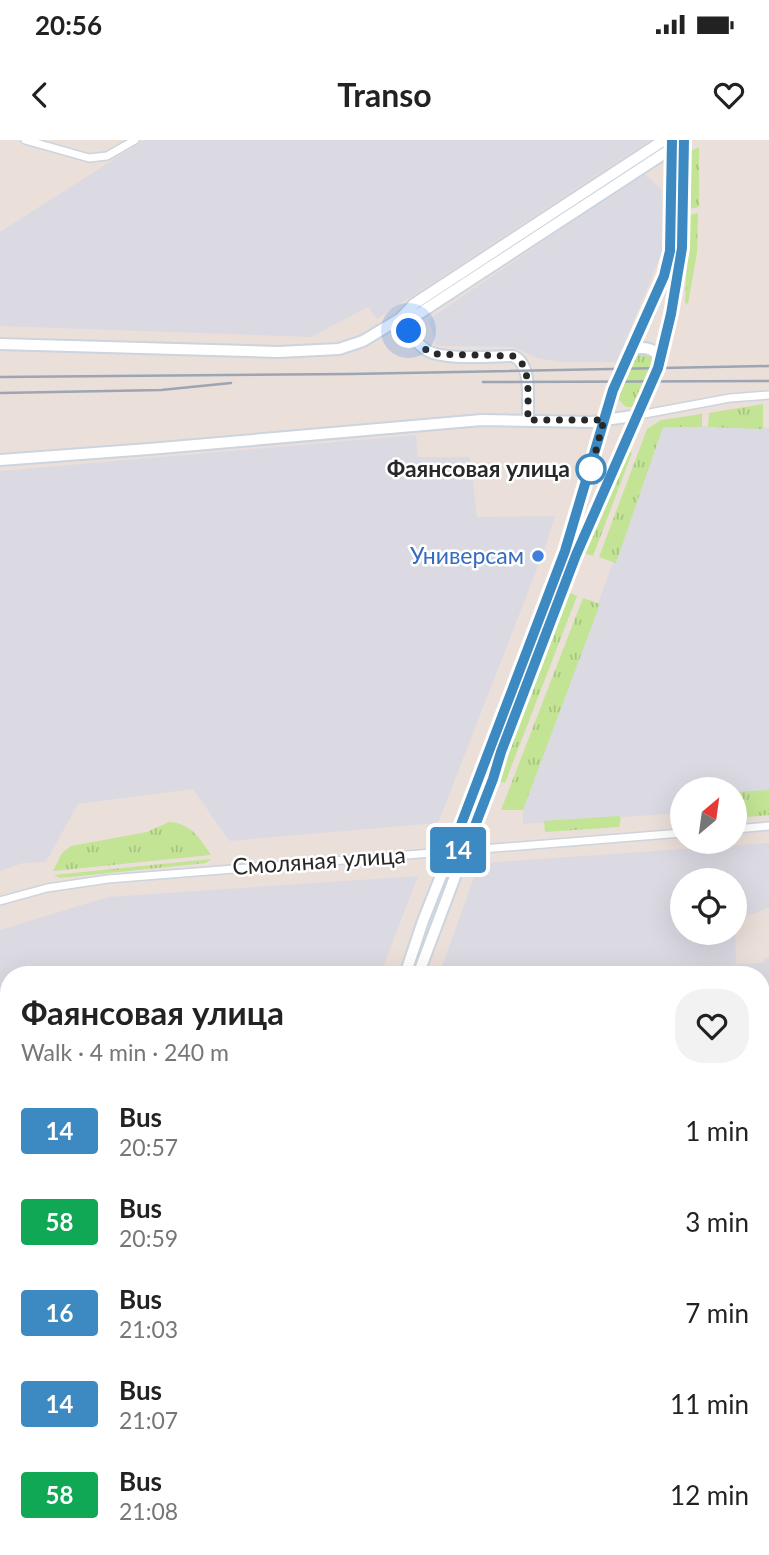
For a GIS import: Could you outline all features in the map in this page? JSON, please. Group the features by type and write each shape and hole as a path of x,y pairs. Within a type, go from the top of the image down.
{"main road":[{"path":"0,344 278,352 352,346 401,318 414,304 669,143 684,140 682,248 660,359 639,415 576,555 421,966"},
{"path":"408,966 570,539 613,390 653,302 668,261 669,143"},
{"path":"401,318 417,342 428,352 441,355 513,356 521,360 525,367 528,420"},
{"path":"630,349 653,349 660,359"},
{"path":"0,460 453,422 604,420 639,415"}],"street":[{"path":"25,140 89,158 107,156 135,140"},
{"path":"639,415 730,398 769,395"},
{"path":"747,828 769,826"},
{"name":"Смоляная улица","path":"0,901 47,888 108,878 670,834"}],"shaded area":[{"path":"144,140 650,140 377,319 368,307 311,337 0,326 0,232"},
{"path":"644,173 661,189 665,245 617,362 561,362 537,358 513,347 436,346 429,319"},
{"path":"663,425 769,428 769,808 747,809 747,777 670,777 670,814 523,824 523,809"},
{"path":"416,435 418,457 470,457 477,517 555,516 544,551 438,823 229,841 193,789 78,804 46,862 23,863 0,871 0,471"},
{"path":"769,843 769,907 754,914 747,914 747,868 670,868 670,945 736,945 736,964 763,963 765,958 769,958 769,966 442,966 481,863 670,850 670,854 747,854 747,845"},
{"path":"418,876 383,966 0,966 0,930 108,897"}],"green space":[{"path":"699,147 699,207 689,209 691,151"},
{"path":"698,213 697,252 688,304 685,303 689,215"},
{"path":"642,354 651,357 650,376 636,403 632,407 626,407 618,399 618,390 632,358"},
{"path":"763,404 763,429 708,427 709,413"},
{"path":"702,414 702,427 663,427 616,563 599,557 647,429 661,420"},
{"path":"628,451 632,453 593,556 584,553"},
{"path":"568,592 577,596 505,783 500,782 507,751"},
{"path":"583,598 600,604 523,810 501,810"},
{"path":"769,790 769,815 747,817 747,791"},
{"path":"618,816 621,818 619,827 545,832 544,821"},
{"path":"169,822 189,828 211,855 53,871 62,853 71,846 147,832"},
{"path":"211,859 206,863 60,878 54,875"}],"railway":[{"path":"0,377 769,366"},
{"path":"483,382 769,381"},
{"path":"0,393 161,390 231,383"}],"bus line":[{"name":"14","path":"672,140 670,251 664,276 613,390 574,527 451,851 466,849 576,555 658,368 666,340 682,248 684,140"}],"place":[{"name":"Фаянсовая улица","path":"591,469"},
{"name":"Универсам","path":"538,556"}],"route":[{"path":"409,331 423,348 434,354 513,356 521,360 525,367 528,420 604,420 591,469"}]}
